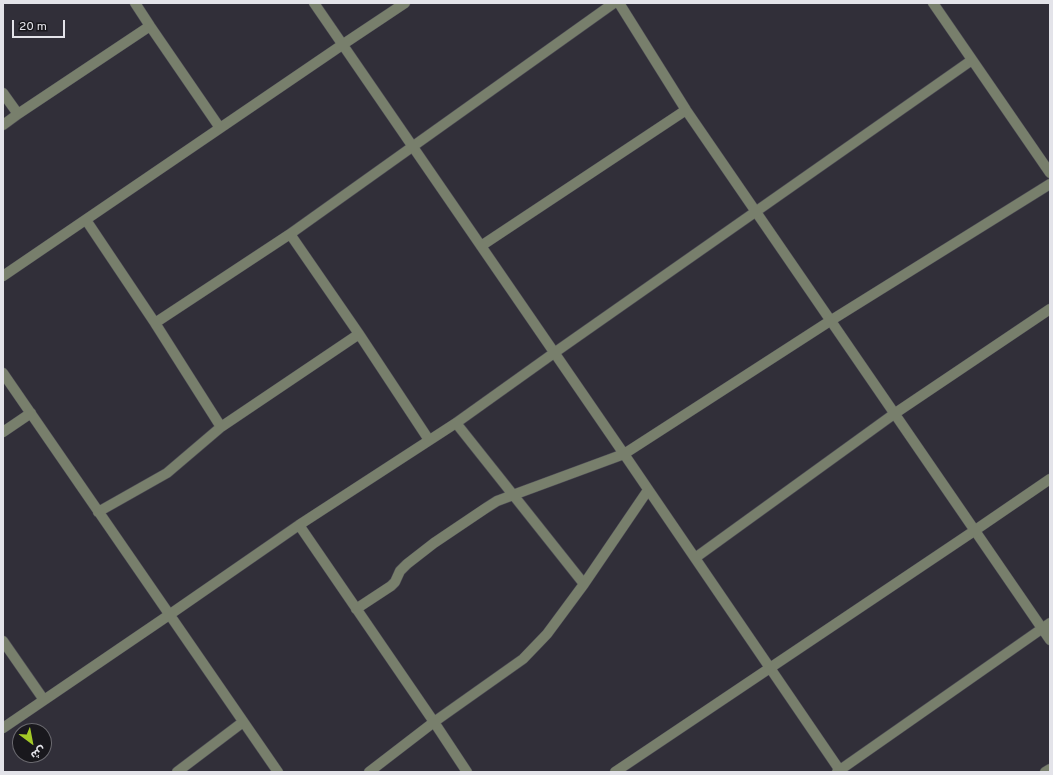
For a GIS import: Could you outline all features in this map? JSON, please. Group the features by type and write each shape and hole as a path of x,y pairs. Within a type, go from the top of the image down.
{"street":[{"path":"135,3 220,128"},
{"path":"314,3 624,454 839,771 1046,626"},
{"path":"3,276 342,44 405,3"},
{"path":"155,323 290,234 614,3"},
{"path":"619,3 686,110 830,321 974,531 1046,626 1050,640"},
{"path":"933,3 1050,173"},
{"path":"3,125 150,26"},
{"path":"3,728 299,525 456,423 755,211 972,60"},
{"path":"3,93 18,114"},
{"path":"481,246 686,110"},
{"path":"356,609 391,586 400,571 407,564 434,543 497,501 624,454 830,321 1050,184"},
{"path":"86,220 155,323 221,427"},
{"path":"290,234 359,334 429,440"},
{"path":"695,558 894,414 1050,309"},
{"path":"98,512 167,473 221,427 359,334"},
{"path":"3,373 278,772"},
{"path":"3,432 31,413"},
{"path":"456,423 584,584"},
{"path":"615,772 1050,479"},
{"path":"369,772 434,722 523,659 547,634 584,584 648,490"},
{"path":"299,525 467,772"},
{"path":"3,641 44,700"},
{"path":"177,772 243,722"},
{"path":"1045,772 1050,769"}]}
